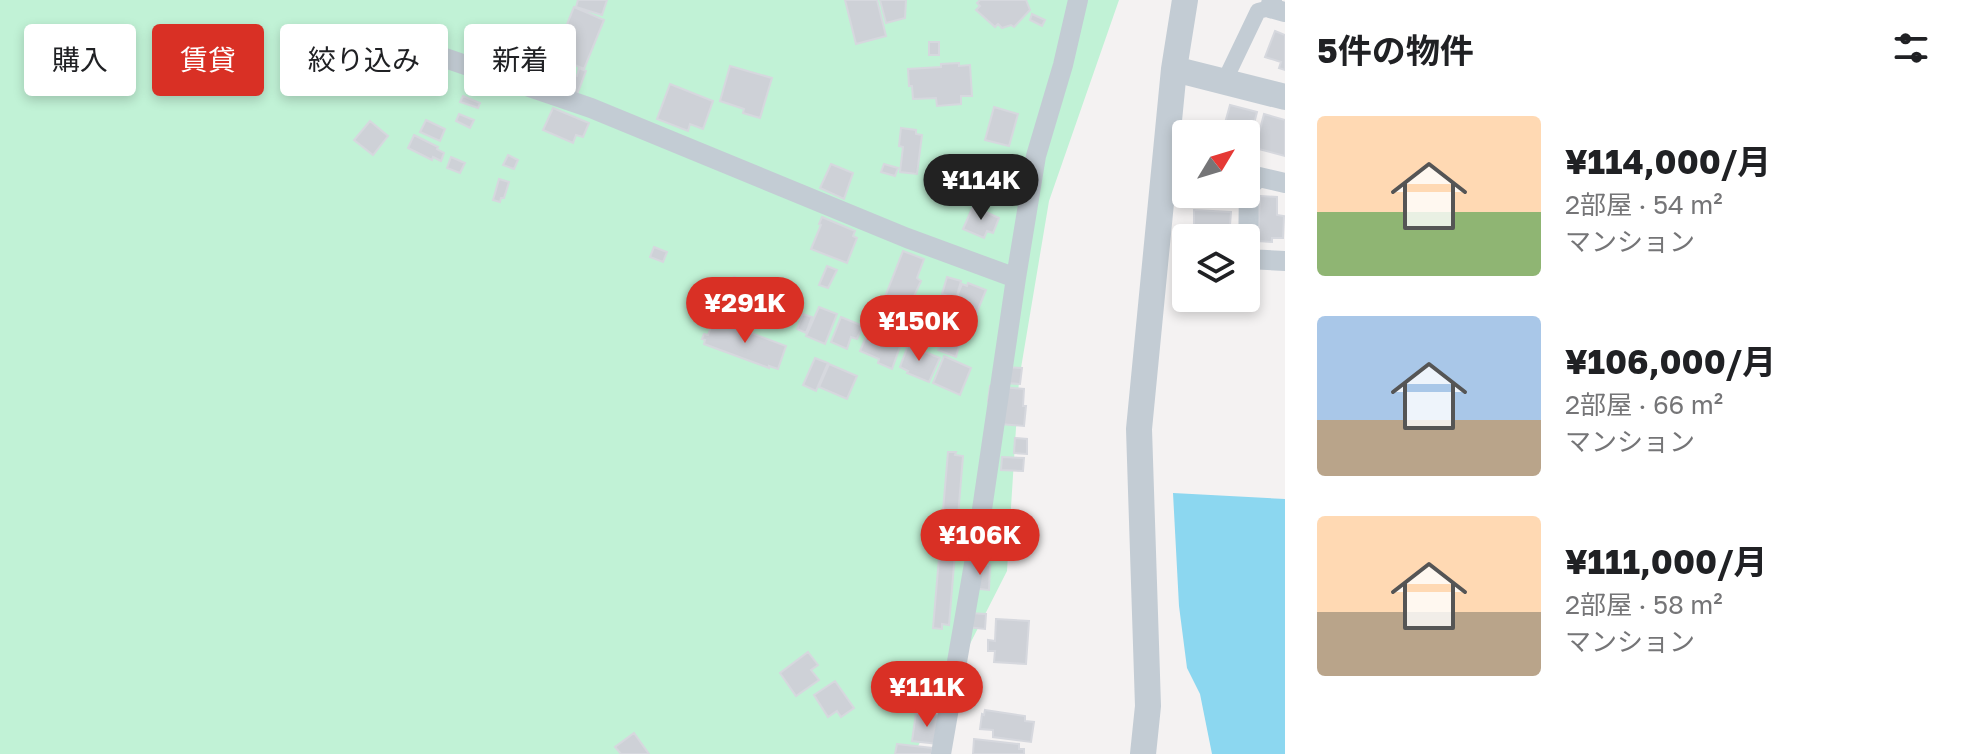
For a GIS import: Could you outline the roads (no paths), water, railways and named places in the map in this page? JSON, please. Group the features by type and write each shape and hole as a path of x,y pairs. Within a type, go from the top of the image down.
{"street":[{"path":"941,754 974,564 1036,156 1063,65 1078,0"},
{"path":"1143,754 1148,706 1139,429 1174,69 1185,0"},
{"path":"1224,82 1258,11 1276,7"},
{"path":"448,59 591,108 907,238 1016,278"},
{"path":"1174,69 1285,97"},
{"path":"1285,183 1259,177 1249,186 1248,259 1285,261"}],"water":[{"path":"1173,493 1285,499 1285,754 1212,754 1200,694 1187,668 1179,606"}]}
